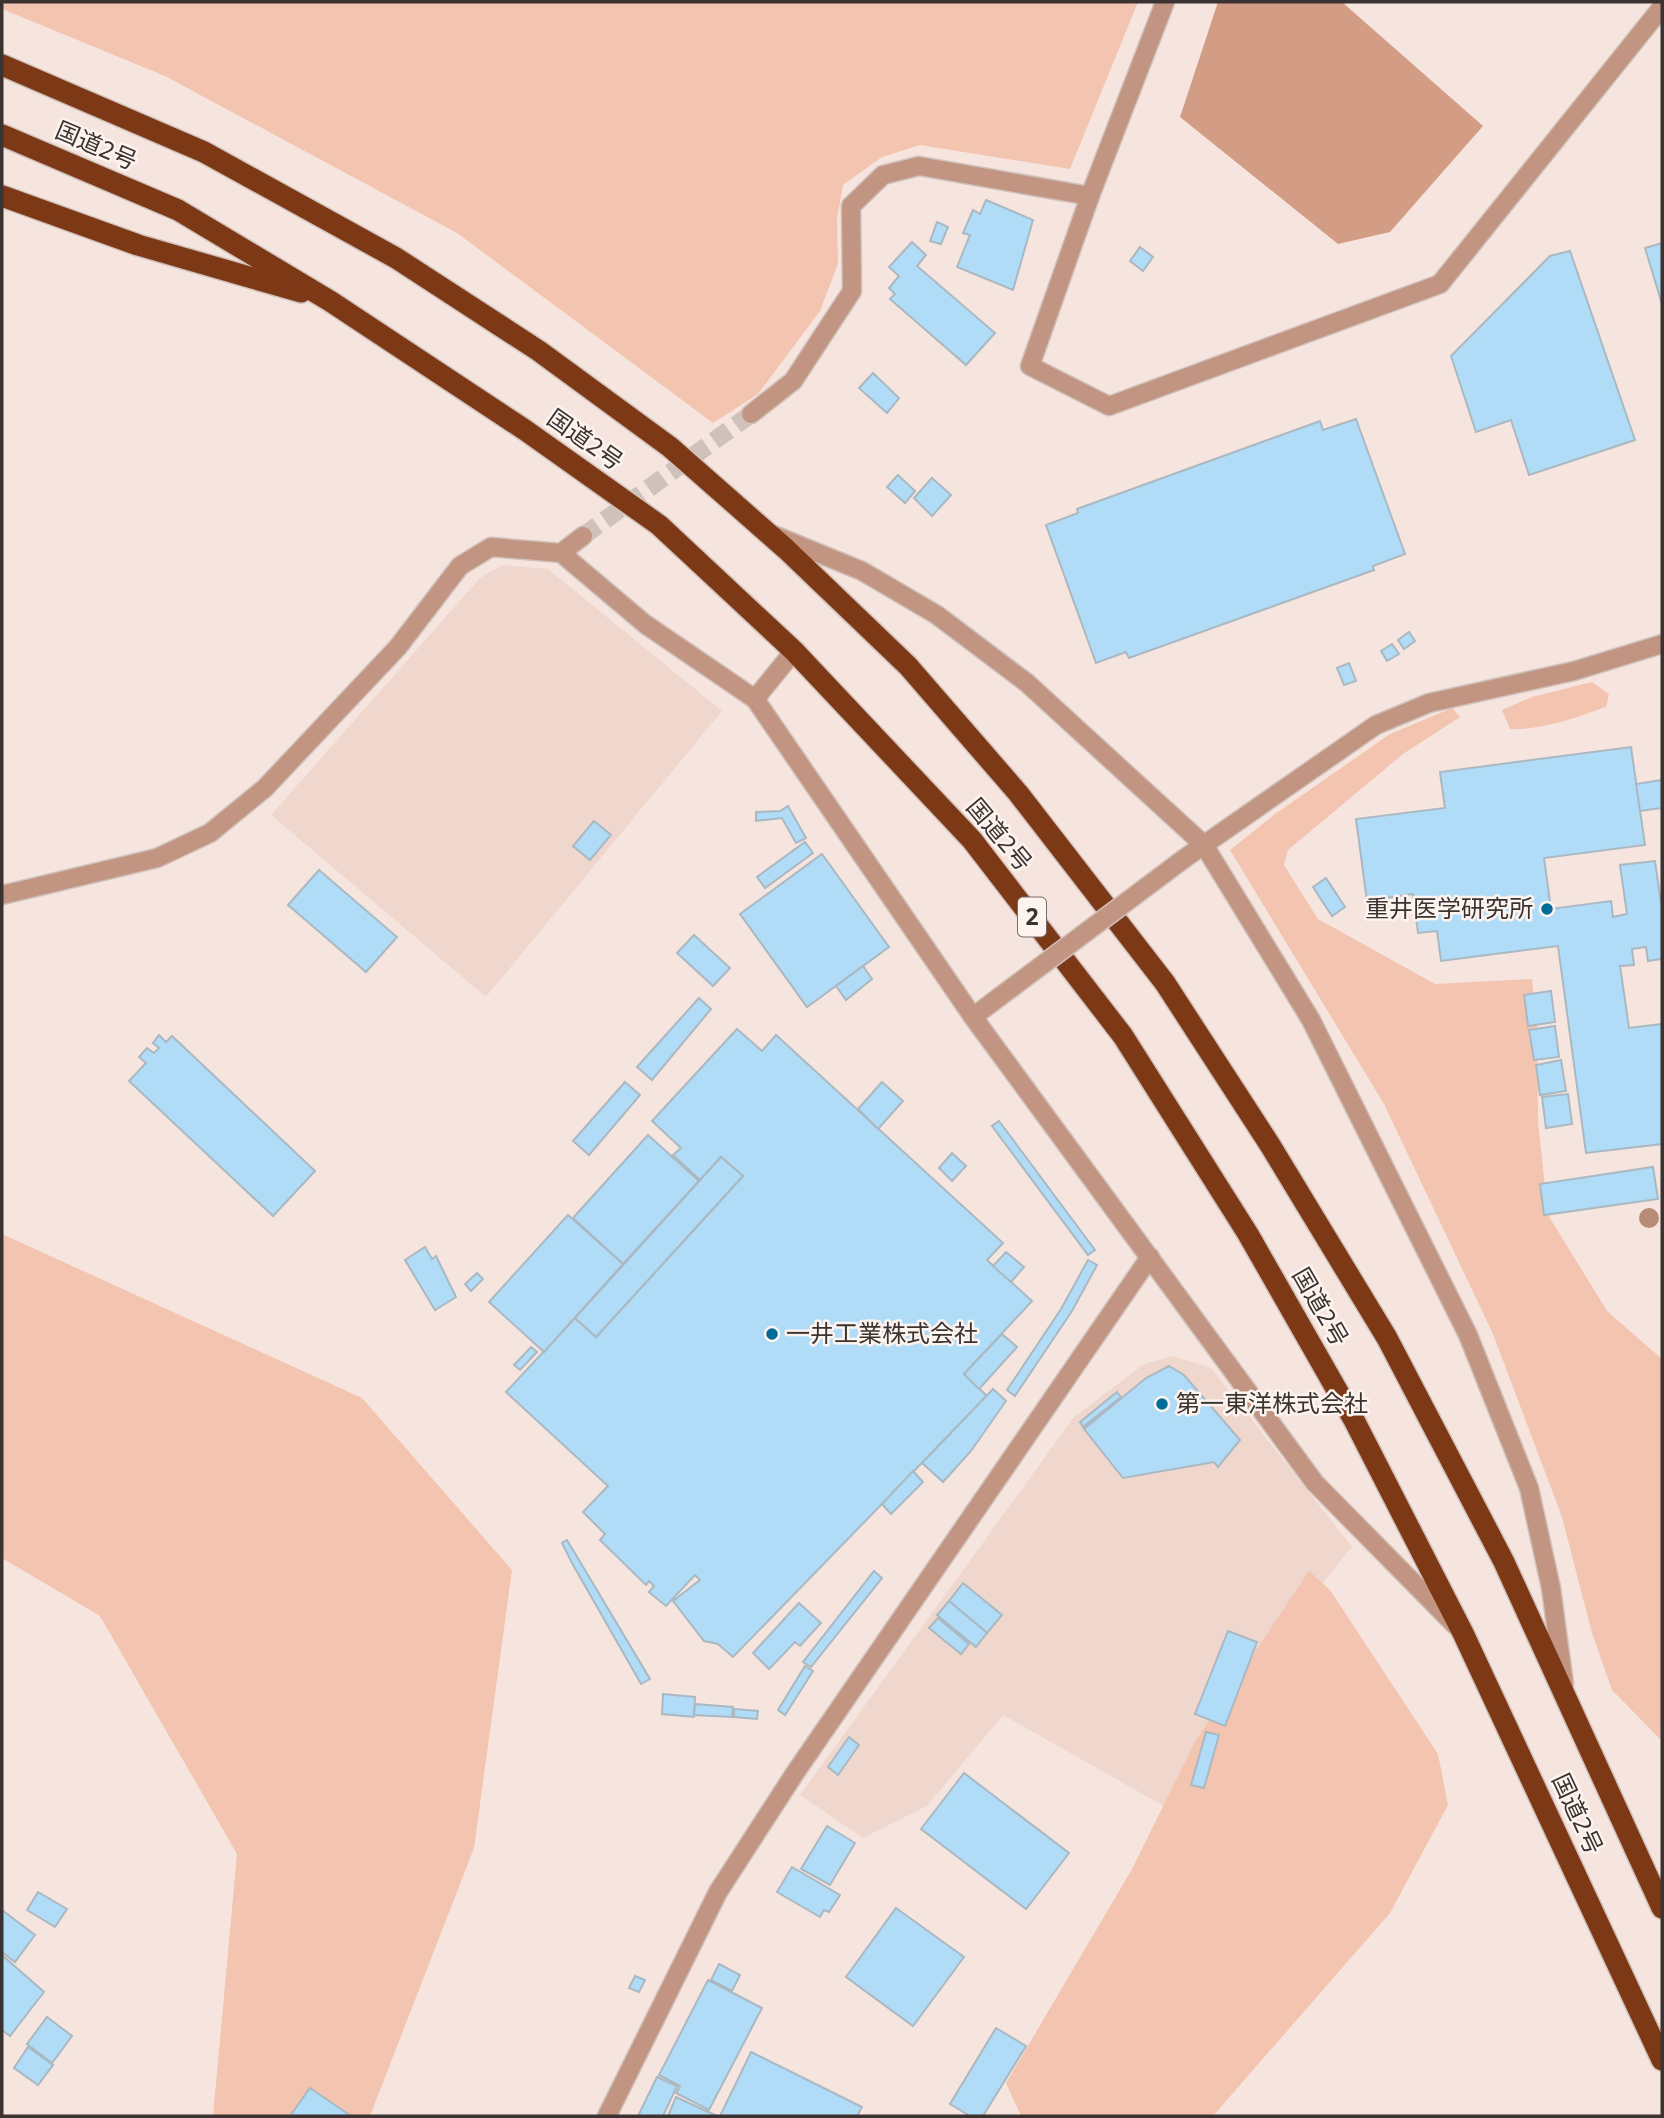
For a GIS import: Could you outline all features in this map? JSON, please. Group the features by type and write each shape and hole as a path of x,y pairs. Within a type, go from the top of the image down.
{"highway":[{"name":"国道2号","path":"2,65 204,152 396,258 539,351 670,447 908,666 1017,793 1165,983 1270,1145 1387,1338 1504,1563 1662,1908"},
{"name":"国道2号","path":"2,135 178,211 330,301 525,430 659,525 794,651 972,840 1123,1036 1248,1234 1348,1408 1463,1633 1662,2060"},
{"path":"2,196 138,245 330,301"}],"street":[{"path":"1165,2 1090,196 1030,366 1109,406 1440,284 1662,7"},
{"path":"751,414 793,381 852,291 852,206 883,175 919,166 1090,196"},
{"path":"764,531 862,571 937,614 1027,683 1204,845 1311,1020 1468,1335 1529,1488 1551,1588 1566,1698"},
{"path":"561,553 583,536"},
{"path":"2,895 157,858 210,833 265,788 398,648 460,566 491,547 561,553 645,624 755,699 973,1017 1315,1483 1463,1633"},
{"path":"973,1017 1185,858 1376,725 1429,703 1574,671 1662,644"},
{"path":"755,699 794,651"},
{"path":"607,2116 718,1892 795,1773 1150,1257"}],"shaded area":[{"path":"2,2 1138,2 1070,169 920,145 882,157 843,185 837,219 838,264 820,311 758,394 713,423 457,233 165,76 2,9"},
{"path":"1218,2 1342,2 1483,126 1390,232 1338,244 1180,117"},
{"path":"503,565 548,569 722,711 486,997 271,815 480,578"},
{"path":"1592,682 1609,694 1606,707 1547,725 1510,729 1502,710 1532,697"},
{"path":"1452,708 1460,717 1403,754 1288,850 1284,865 1318,919 1435,984 1532,979 1537,1026 1538,1121 1548,1215 1607,1311 1662,1359 1662,1741 1612,1690 1592,1633 1562,1517 1493,1334 1384,1104 1230,850 1275,814 1390,734"},
{"path":"2,1234 362,1398 512,1570 474,1848 370,2116 213,2116 237,1854 100,1616 2,1558"},
{"path":"1173,1356 1211,1368 1352,1547 1272,1645 1190,1821 1003,1715 927,1806 863,1838 800,1795 1074,1417 1144,1364"},
{"path":"1309,1571 1330,1590 1438,1754 1448,1805 1390,1913 1213,2116 1021,2116 1006,2083 1132,1869 1195,1742"}],"building":[{"path":"986,200 1033,220 1013,290 957,267 970,235 963,233 973,210 980,214"},
{"path":"937,222 948,227 941,244 930,241"},
{"path":"912,242 926,255 917,266 995,333 966,365 890,299 895,294 889,288 899,276 889,267"},
{"path":"1662,243 1662,304 1645,248"},
{"path":"1140,247 1153,257 1143,271 1130,261"},
{"path":"1570,251 1635,440 1529,475 1511,420 1476,432 1451,356 1550,256"},
{"path":"873,373 899,398 887,413 859,388"},
{"path":"1356,419 1405,554 1373,566 1374,570 1129,658 1126,652 1096,663 1046,525 1078,513 1077,509 1320,421 1323,430"},
{"path":"898,475 915,491 905,503 887,487"},
{"path":"932,478 951,495 932,516 914,498"},
{"path":"1409,632 1415,641 1404,649 1398,640"},
{"path":"1392,644 1399,654 1387,661 1381,651"},
{"path":"1349,663 1356,681 1344,685 1337,668"},
{"path":"1631,747 1645,845 1544,858 1551,909 1611,901 1613,917 1627,914 1620,865 1655,861 1662,910 1662,959 1648,961 1646,947 1632,949 1634,965 1620,966 1629,1028 1662,1024 1662,1144 1586,1153 1558,946 1441,961 1437,931 1418,933 1413,894 1367,901 1356,819 1445,808 1440,772"},
{"path":"1662,780 1662,808 1640,811 1636,784"},
{"path":"788,806 806,838 796,843 782,818 756,821 756,812 780,811"},
{"path":"594,821 611,835 590,860 573,846"},
{"path":"805,842 813,853 765,888 757,877"},
{"path":"822,854 889,947 807,1007 740,914"},
{"path":"319,870 397,937 366,972 288,905"},
{"path":"1326,878 1345,907 1332,916 1313,887"},
{"path":"694,935 730,968 713,986 677,953"},
{"path":"863,966 872,979 846,1000 836,986"},
{"path":"1551,991 1555,1022 1528,1026 1524,995"},
{"path":"699,998 711,1009 652,1080 637,1067"},
{"path":"1555,1026 1559,1057 1534,1060 1529,1030"},
{"path":"737,1029 762,1051 776,1035 1003,1243 987,1260 1032,1301 964,1374 987,1396 733,1657 718,1644 704,1641 673,1601 700,1580 695,1575 666,1606 649,1592 654,1586 649,1581 646,1585 600,1540 605,1534 583,1512 608,1486 506,1392 575,1318 596,1337 743,1176 721,1157 700,1180 673,1155 681,1148 652,1121"},
{"path":"159,1035 166,1042 172,1036 315,1171 273,1216 129,1081 146,1063 139,1057 147,1048 154,1053 159,1048 153,1043"},
{"path":"1561,1060 1566,1091 1540,1095 1536,1065"},
{"path":"625,1082 640,1095 589,1155 573,1141"},
{"path":"882,1082 903,1101 878,1129 858,1109"},
{"path":"1568,1094 1572,1124 1546,1128 1542,1097"},
{"path":"999,1121 1095,1250 1088,1255 992,1126"},
{"path":"648,1135 699,1181 623,1264 573,1218"},
{"path":"952,1153 966,1166 952,1181 939,1168"},
{"path":"721,1157 743,1176 596,1337 575,1318"},
{"path":"1653,1167 1658,1199 1544,1215 1540,1184"},
{"path":"568,1215 623,1264 544,1352 489,1302"},
{"path":"425,1247 432,1259 436,1256 456,1297 435,1310 405,1260"},
{"path":"1006,1252 1024,1267 1011,1282 993,1266"},
{"path":"1088,1260 1097,1265 1072,1311 1015,1396 1007,1390 1061,1309"},
{"path":"477,1273 483,1279 471,1291 465,1284"},
{"path":"1002,1334 1017,1347 979,1389 964,1374"},
{"path":"531,1347 537,1352 520,1370 514,1365"},
{"name":"第一東洋株式会社","path":"1169,1366 1184,1375 1240,1440 1218,1467 1214,1462 1123,1478 1084,1429 1146,1378"},
{"path":"993,1389 1006,1401 971,1451 943,1482 922,1463"},
{"path":"1117,1392 1121,1397 1083,1427 1080,1422"},
{"path":"913,1471 923,1482 891,1514 882,1504"},
{"path":"567,1540 650,1679 641,1684 572,1563 562,1543"},
{"path":"874,1571 882,1578 811,1667 803,1662"},
{"path":"963,1583 1002,1615 987,1633 949,1601"},
{"path":"949,1601 987,1633 976,1647 937,1615"},
{"path":"799,1603 821,1623 800,1646 795,1642 769,1669 753,1653"},
{"path":"938,1618 969,1644 961,1654 929,1628"},
{"path":"1228,1631 1257,1642 1225,1726 1195,1714"},
{"path":"805,1666 813,1671 785,1715 778,1710"},
{"path":"663,1694 695,1697 694,1717 662,1714"},
{"path":"695,1704 733,1707 732,1717 694,1715"},
{"path":"734,1709 758,1711 757,1719 734,1717"},
{"path":"1206,1732 1219,1735 1204,1788 1191,1785"},
{"path":"849,1737 859,1745 838,1775 828,1767"},
{"path":"964,1773 1069,1853 1026,1909 921,1829"},
{"path":"827,1826 855,1843 830,1885 801,1869"},
{"path":"792,1867 840,1895 829,1912 824,1910 820,1917 777,1892"},
{"path":"38,1892 67,1909 55,1927 27,1910"},
{"path":"896,1908 964,1957 913,2026 846,1977"},
{"path":"2,1910 35,1935 15,1962 2,1952"},
{"path":"2,1955 44,1992 10,2036 2,2030"},
{"path":"719,1964 740,1975 732,1991 711,1980"},
{"path":"635,1976 645,1980 639,1992 629,1988"},
{"path":"708,1980 762,2008 709,2110 676,2093 680,2086 659,2075"},
{"path":"47,2017 72,2036 52,2063 27,2044"},
{"path":"996,2028 1026,2046 983,2116 970,2116 950,2104"},
{"path":"28,2047 53,2065 38,2085 14,2068"},
{"path":"751,2052 862,2107 857,2116 720,2116"},
{"path":"657,2077 677,2086 663,2116 638,2116"},
{"path":"310,2088 351,2116 290,2116"},
{"path":"676,2097 717,2116 668,2116"}],"tunnel":[{"path":"583,536 751,414"}],"place":[{"name":"重井医学研究所","path":"1547,909"},
{"name":"一井工業株式会社","path":"772,1334"},
{"name":"第一東洋株式会社","path":"1162,1404"}]}
